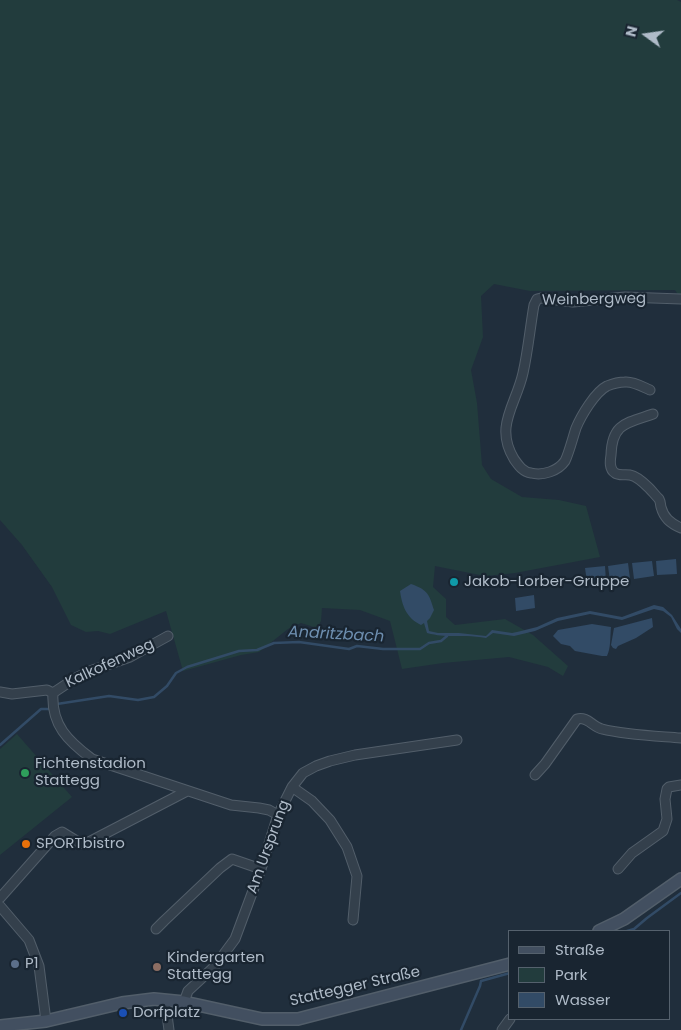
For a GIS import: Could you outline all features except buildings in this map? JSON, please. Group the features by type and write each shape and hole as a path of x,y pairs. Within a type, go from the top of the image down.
{"main road":[{"path":"601,930 624,920 681,879"},
{"name":"Stattegger Straße","path":"0,1026 46,1021 122,1003 143,1000 184,1002 262,1019 298,1019 508,965"}],"street":[{"name":"Weinbergweg","path":"650,390 627,381 606,386 590,403 577,425 565,460 548,473 535,474 524,471 509,451 505,429 523,374 534,305 537,299 573,302 625,297 681,299"},
{"path":"652,414 621,426 613,438 611,468 618,475 630,475 649,488 660,501 667,520 681,528"},
{"name":"Kalkofenweg","path":"53,697 74,679 90,671 130,657 168,636"},
{"path":"0,692 12,694 47,690 53,697 54,712 64,734 74,746 92,759 231,805 269,810 278,815"},
{"path":"535,775 577,719 581,718 600,729 681,738"},
{"name":"Am Ursprung","path":"184,1002 188,991 214,966 235,939 261,869 278,815 292,787 303,773 330,761 355,755 457,740"},
{"path":"618,869 632,853 663,831 667,819 666,789 681,785"},
{"path":"292,787 312,801 330,820 347,846 357,876 353,920"},
{"path":"0,898 55,836 62,832 85,844 187,791"},
{"path":"156,928 232,859 261,869"},
{"path":"0,906 29,940 39,966 46,1021"},
{"path":"164,1000 170,1030"}],"green space":[{"path":"0,0 677,0 681,2 681,299 675,290 530,291 494,284 481,296 483,337 471,370 477,403 482,465 491,479 522,497 559,500 586,506 600,557 515,573 485,576 435,566 433,587 446,599 446,617 455,625 505,619 533,635 568,666 563,676 548,667 509,657 402,669 390,621 360,610 322,608 321,621 317,628 301,623 288,629 259,652 183,671 166,611 110,634 98,631 86,632 71,625 52,587 22,545 0,520"},
{"name":"Fichtenstadion Stattegg","path":"17,734 72,797 0,855 0,749"}],"water":[{"path":"676,559 677,574 657,575 656,561"},
{"path":"652,561 654,576 634,579 632,563"},
{"path":"628,563 630,579 610,581 608,566"},
{"path":"605,566 606,581 587,582 585,568"},
{"path":"411,584 421,588 429,596 434,610 427,621 429,631 438,633 486,636 492,630 512,633 537,627 557,618 590,611 622,617 654,605 663,607 672,615 681,629 681,633 671,617 663,611 654,609 622,620 590,614 558,621 535,631 514,636 493,633 486,638 427,633 424,623 421,625 408,615 402,601 400,591"},
{"path":"534,595 535,608 516,611 515,598"},
{"path":"652,618 653,627 636,638 618,646 616,649 613,648 611,645 614,628"},
{"path":"592,624 611,627 610,646 607,656 575,651 570,646 561,644 553,636 558,630"}],"waterway":[{"name":"Andritzbach","path":"0,745 41,709 50,709 57,704 109,696 138,700 154,697 167,686 176,673 187,667 239,651 257,650 274,643 299,642 349,649 357,646 383,649 420,649 429,643 441,641 447,636"},
{"path":"630,930 681,893"},
{"path":"461,1030 481,981 508,974"}],"place":[{"name":"Jakob-Lorber-Gruppe","path":"454,582"},
{"name":"Fichtenstadion Stattegg","path":"25,773"},
{"name":"SPORTbistro","path":"26,844"},
{"name":"P1","path":"15,964"},
{"name":"Kindergarten Stattegg","path":"157,967"},
{"name":"Dorfplatz","path":"123,1013"}]}
